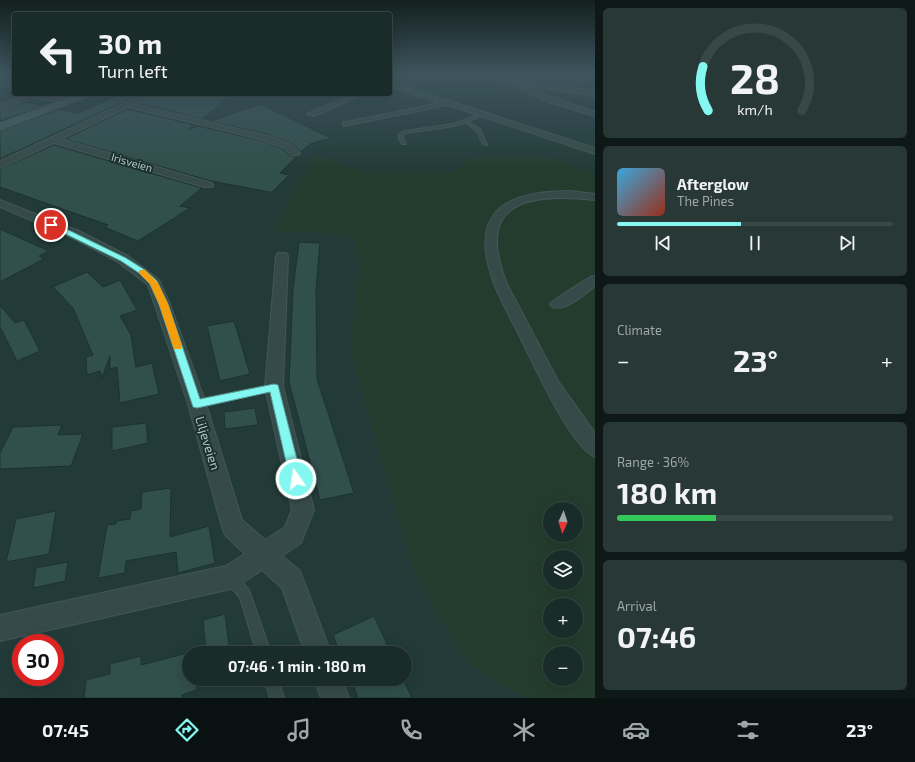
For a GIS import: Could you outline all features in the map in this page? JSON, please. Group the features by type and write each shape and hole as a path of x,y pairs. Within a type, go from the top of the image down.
{"main road":[{"path":"0,127 57,106"}],"street":[{"path":"0,165 127,106"},
{"path":"130,106 266,138 287,146 295,153"},
{"path":"311,114 331,106"},
{"path":"346,124 437,106"},
{"path":"458,106 595,151"},
{"path":"570,106 595,114"},
{"name":"Irisveien","path":"55,140 208,185"},
{"path":"595,197 562,195 524,199 501,211 495,218 492,226 493,257 501,284 556,393 595,448"},
{"name":"Liljeveien","path":"0,203 76,235 117,256 142,272 154,283 163,304 197,404 233,527 292,580 316,646"},
{"path":"0,628 231,577 293,535 303,510 274,387 282,256"},
{"path":"557,304 565,301 595,280"},
{"path":"331,686 335,698"}],"lane":[{"path":"404,143 401,139 401,134 405,132 467,122 485,114"},
{"path":"467,122 478,130 485,144"},
{"path":"197,404 274,387"},
{"path":"231,577 245,594 262,646"},
{"path":"273,686 277,698"}],"green space":[{"path":"315,154 367,173 449,173 476,157 546,156 595,173 595,698 523,698 467,662 415,576 350,350 359,265 354,238 311,231 273,233"}],"building":[{"path":"13,106 44,106 0,121 0,109"},
{"path":"94,106 115,106 0,159 0,131 59,109 77,113"},
{"path":"148,106 219,106 202,119"},
{"path":"255,106 263,106 331,138 310,144 301,152 291,143 270,135 211,121"},
{"path":"128,109 194,125 189,129 198,126 263,141 283,149 291,156 297,156 280,173 289,175 272,192 269,192 211,181 65,139"},
{"path":"54,145 202,188 180,206 190,208 138,241 104,227 108,225 0,187 0,169"},
{"path":"0,229 49,251 39,256 44,259 0,282"},
{"path":"299,242 320,243 316,290 317,379 354,493 320,500 289,382 293,289"},
{"path":"87,272 103,287 120,280 137,310 120,316 131,335 136,367 152,363 159,394 120,403 117,367 110,369 110,356 102,378 100,371 87,375 86,357 93,355 73,308 53,287"},
{"path":"0,305 15,323 24,320 40,351 17,361 0,327"},
{"path":"234,321 250,374 220,381 207,326"},
{"path":"255,408 258,425 225,429 224,412"},
{"path":"146,423 148,443 112,451 112,427"},
{"path":"62,425 58,435 83,434 71,466 0,469 0,453 13,427"},
{"path":"171,488 170,537 209,526 215,563 178,573 176,552 126,561 125,573 98,578 107,525 116,524 116,521 130,519 131,511 141,509 142,492"},
{"path":"56,511 49,554 6,562 16,519"},
{"path":"68,562 65,581 33,588 36,568"},
{"path":"225,614 229,646 205,646 203,620"},
{"path":"374,616 388,646 337,646 333,635"},
{"path":"182,654 182,686 197,686 197,690 182,695 183,698 84,698 86,680 110,674 110,664 141,656 141,665"},
{"path":"354,686 406,686 412,698 358,698"}],"slow traffic":[{"path":"142,271 154,283 163,304 177,346"}],"route":[{"path":"51,225 76,235 123,259 142,272 154,283 163,304 197,404 274,387 296,479"}]}
